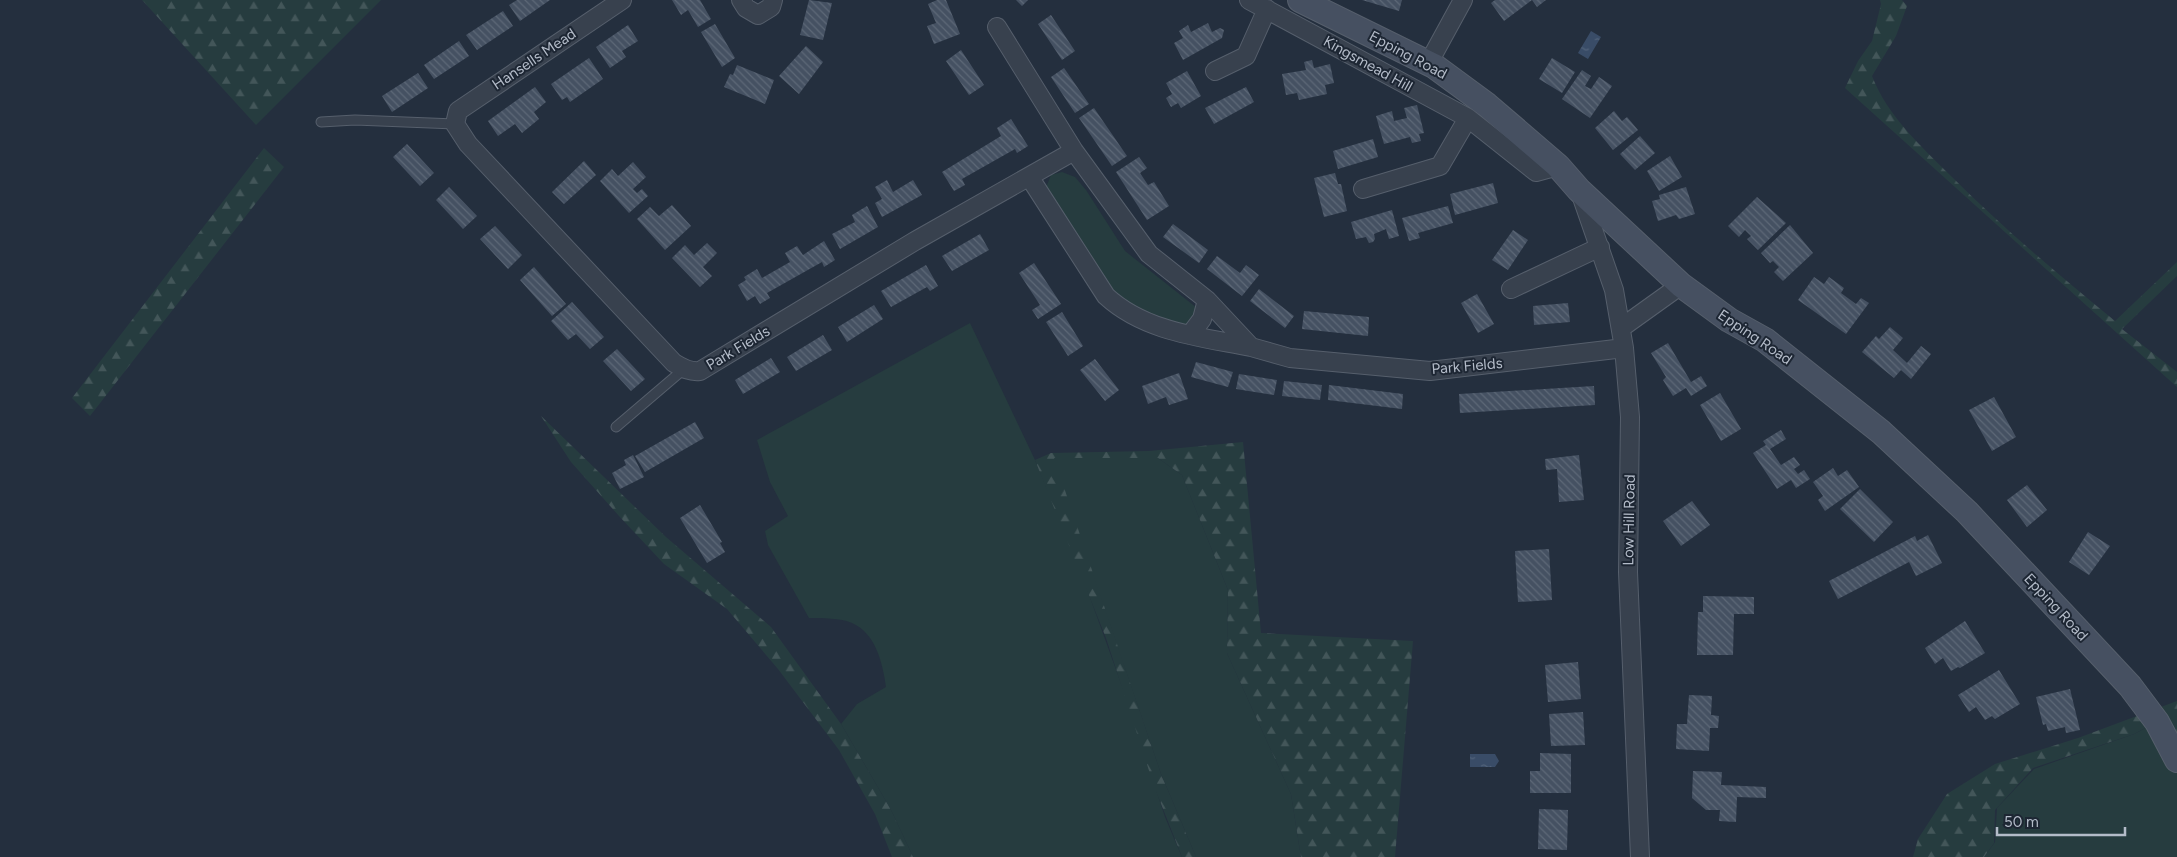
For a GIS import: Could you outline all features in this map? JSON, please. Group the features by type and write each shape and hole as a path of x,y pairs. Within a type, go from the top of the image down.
{"main road":[{"name":"Epping Road","path":"1300,0 1428,64 1486,105 1558,166 1579,190 1681,285 1729,320 1773,346 1881,432 1967,512 2130,686 2156,722 2177,760"}],"street":[{"name":"Hansells Mead","path":"455,124 458,111 622,0"},
{"path":"741,0 746,8 758,15 771,7 773,0"},
{"name":"Kingsmead Hill","path":"1249,0 1468,118 1536,172 1558,166"},
{"path":"1428,64 1463,0"},
{"path":"1215,71 1246,56 1267,9"},
{"name":"Park Fields","path":"997,27 1074,151 1149,254 1207,300 1251,346"},
{"path":"1363,190 1440,166 1468,118"},
{"name":"Park Fields","path":"455,124 474,151 674,363 692,372 700,371 932,231 1030,178 1074,151"},
{"name":"Park Fields","path":"1030,178 1106,296 1121,310 1140,320 1190,335 1251,346 1290,358 1430,371 1460,369 1624,348"},
{"name":"Low Hill Road","path":"1579,190 1614,290 1624,348 1630,417 1628,572 1640,857"},
{"path":"1511,289 1600,246"},
{"path":"1621,328 1681,285"},
{"path":"1190,335 1202,319 1207,300"}],"lane":[{"path":"321,122 355,120 455,124"},
{"path":"616,427 684,369"}],"green space":[{"path":"142,0 381,0 256,125"},
{"path":"1880,0 1902,0 1907,6 1896,36 1872,76 1879,91 1906,130 1991,215 2115,321 2177,262 2177,276 2122,329 2177,372 2177,387 1845,88 1858,61 1872,41 1881,4"},
{"path":"264,148 284,167 90,416 72,398"},
{"path":"1062,172 1075,177 1086,190 1125,251 1197,308 1189,327 1121,310 1045,190 1051,175"},
{"path":"970,323 1035,460 1074,553 1127,700 1165,817 1182,857 913,857 891,810 841,724 857,704 886,687 877,650 867,634 852,623 837,619 809,618 768,545 765,531 788,516 770,482 757,440"},
{"path":"541,416 666,537 771,627 841,724 891,810 913,857 892,857 875,814 839,750 778,669 727,609 664,564 619,516 571,462"},
{"path":"1243,442 1261,633 1413,641 1395,857 1301,857 1291,794 1227,653 1228,590 1182,475 1158,458 1054,458 1161,774 1196,857 1182,857 1154,786 1106,638 1035,460 1051,453 1149,451"},
{"path":"1053,458 1158,458 1182,475 1228,590 1227,653 1291,794 1301,857 1196,857 1161,774"},
{"path":"2177,701 2177,760 2156,722 2134,734 2033,768 1995,810 1994,843 1984,857 1913,857 1918,839 1947,794 1995,764 2078,738"},
{"path":"2157,722 2177,760 2177,857 1984,857 1995,842 1997,808 2034,769 2134,734"}],"water":[{"path":"1591,31 1601,37 1588,59 1578,53"},
{"path":"1470,754 1495,754 1499,761 1495,767 1470,767"}],"building":[{"path":"517,0 550,0 520,21 509,5"},
{"path":"672,0 700,0 711,19 698,27 688,10 681,15"},
{"path":"809,0 832,3 823,40 800,35"},
{"path":"937,0 946,0 960,34 934,44 927,26 936,23 928,4"},
{"path":"1016,0 1028,0 1022,6"},
{"path":"1362,0 1402,0 1399,11"},
{"path":"1495,0 1532,0 1504,21 1491,3"},
{"path":"1532,0 1546,0 1537,7"},
{"path":"503,11 513,26 477,50 466,35"},
{"path":"1051,15 1075,51 1062,60 1038,24"},
{"path":"1208,23 1212,32 1220,28 1224,30 1222,38 1183,60 1174,43 1183,38 1179,31 1188,25 1191,32"},
{"path":"715,24 735,58 722,67 701,32"},
{"path":"628,25 638,41 622,51 626,57 610,68 596,47"},
{"path":"459,41 469,56 434,79 424,65"},
{"path":"806,46 823,62 799,94 779,76"},
{"path":"961,50 984,85 969,95 946,61"},
{"path":"589,58 603,79 570,102 567,97 562,100 551,84"},
{"path":"1552,58 1575,72 1562,93 1539,79"},
{"path":"1312,60 1314,68 1330,64 1334,83 1325,85 1327,94 1299,100 1297,93 1286,95 1282,74 1306,70 1304,62"},
{"path":"737,65 774,80 765,104 724,87 730,74 733,75"},
{"path":"1064,68 1089,104 1075,113 1051,77"},
{"path":"1582,70 1591,76 1585,86 1591,89 1599,77 1612,86 1590,118 1562,99"},
{"path":"1187,71 1201,96 1181,108 1178,103 1171,107 1166,98 1172,94 1166,83"},
{"path":"418,73 428,88 392,112 382,96"},
{"path":"535,87 546,102 534,112 539,119 522,133 515,124 498,136 488,121"},
{"path":"1246,87 1254,102 1214,124 1205,108"},
{"path":"1417,105 1424,133 1419,134 1421,141 1412,143 1410,137 1384,144 1376,116 1392,111 1394,121 1407,118 1404,108"},
{"path":"1094,108 1127,156 1112,166 1079,118"},
{"path":"1614,111 1622,121 1627,117 1638,130 1613,150 1595,128"},
{"path":"1011,119 1028,146 1017,153 1015,149 962,179 965,185 954,191 942,172 1001,136 997,128"},
{"path":"1640,136 1655,153 1635,170 1620,154"},
{"path":"1373,139 1378,157 1338,169 1333,151"},
{"path":"407,144 434,173 420,186 393,157"},
{"path":"1670,156 1682,177 1659,191 1647,171"},
{"path":"1139,157 1147,168 1140,173 1148,185 1154,182 1169,206 1147,220 1116,172"},
{"path":"584,161 596,175 564,204 552,192"},
{"path":"633,162 646,177 633,189 637,193 642,189 648,196 629,213 600,181 612,169 618,176"},
{"path":"1335,173 1338,184 1341,184 1347,211 1324,217 1314,178"},
{"path":"887,180 893,192 913,180 922,195 882,217 875,203 882,199 875,187"},
{"path":"1493,183 1498,203 1455,215 1450,194"},
{"path":"449,187 477,216 463,229 436,200"},
{"path":"1686,187 1695,214 1679,219 1676,215 1658,221 1652,201 1660,199 1659,195"},
{"path":"1757,197 1786,223 1758,250 1747,239 1751,236 1745,230 1739,237 1728,226"},
{"path":"672,205 691,226 665,250 637,219 650,207 659,216"},
{"path":"867,206 878,227 840,249 832,234 855,222 852,215"},
{"path":"1448,206 1453,223 1418,233 1420,238 1409,241 1402,218"},
{"path":"1392,210 1399,236 1389,239 1386,229 1374,234 1375,239 1373,242 1369,243 1366,237 1356,239 1351,222"},
{"path":"1173,224 1208,250 1199,263 1163,237"},
{"path":"1790,225 1813,253 1783,281 1774,272 1779,267 1773,261 1770,263 1761,253"},
{"path":"495,226 522,255 508,269 480,239"},
{"path":"1513,230 1528,240 1508,270 1492,260"},
{"path":"980,234 989,250 952,271 942,256"},
{"path":"824,241 835,260 824,267 822,262 767,293 770,298 760,304 755,296 747,301 738,285 746,280 744,277 757,269 762,278 790,262 785,253 797,246 803,255"},
{"path":"707,243 717,253 703,267 712,276 700,287 672,258 685,245 694,255"},
{"path":"1217,256 1240,273 1246,265 1259,275 1242,296 1207,269"},
{"path":"1034,263 1061,304 1038,319 1032,310 1040,305 1019,273"},
{"path":"926,265 938,286 930,291 927,287 891,307 881,291"},
{"path":"534,267 566,304 552,316 520,280"},
{"path":"1814,277 1824,284 1829,277 1844,288 1841,293 1856,304 1861,298 1869,303 1846,334 1798,300"},
{"path":"1259,289 1294,316 1285,328 1250,301"},
{"path":"1477,294 1494,324 1478,333 1461,303"},
{"path":"572,302 604,337 590,349 576,334 568,340 551,321"},
{"path":"1568,303 1570,322 1534,325 1533,306"},
{"path":"874,305 883,319 847,342 838,327"},
{"path":"1304,311 1369,317 1368,336 1302,329"},
{"path":"1062,312 1083,346 1068,356 1046,322"},
{"path":"1890,327 1903,338 1893,350 1907,363 1921,346 1931,354 1911,379 1901,370 1894,378 1862,352 1876,336 1879,339"},
{"path":"823,335 832,350 796,371 787,357"},
{"path":"1668,343 1691,382 1701,376 1707,386 1691,396 1686,388 1673,396 1663,380 1666,377 1651,353"},
{"path":"617,349 645,379 631,391 603,361"},
{"path":"771,358 780,372 743,394 735,380"},
{"path":"1095,359 1119,390 1105,401 1080,370"},
{"path":"1196,362 1233,372 1228,387 1191,377"},
{"path":"1179,373 1188,399 1169,405 1166,397 1148,404 1142,386"},
{"path":"1239,374 1277,380 1274,395 1236,389"},
{"path":"1284,381 1322,385 1320,400 1282,396"},
{"path":"1329,385 1403,394 1402,409 1328,400"},
{"path":"1594,386 1595,405 1460,413 1459,394"},
{"path":"1720,393 1741,429 1721,441 1700,405"},
{"path":"1994,397 2016,437 1992,451 1969,410"},
{"path":"695,422 704,438 645,472 635,456"},
{"path":"1781,430 1786,439 1770,449 1781,465 1794,457 1800,465 1794,469 1798,474 1804,470 1810,479 1796,488 1791,480 1777,489 1753,453 1766,445 1763,441"},
{"path":"633,455 644,477 620,489 612,473 626,465 624,460"},
{"path":"1579,455 1584,500 1559,502 1557,469 1546,470 1545,459"},
{"path":"1833,468 1838,476 1847,470 1859,487 1825,511 1818,500 1823,496 1813,482"},
{"path":"2027,485 2047,510 2027,527 2007,500"},
{"path":"1860,489 1893,522 1874,542 1840,509"},
{"path":"1692,501 1710,525 1681,546 1663,521"},
{"path":"700,505 722,542 720,543 725,552 707,563 680,518"},
{"path":"2088,532 2110,546 2089,575 2069,562"},
{"path":"1928,535 1942,563 1916,576 1909,562 1838,599 1829,581 1915,536 1917,541"},
{"path":"1549,549 1552,600 1518,602 1515,551"},
{"path":"1703,596 1754,597 1754,614 1734,614 1733,655 1697,655 1698,612 1703,612"},
{"path":"1965,621 1985,653 1960,668 1958,667 1951,671 1943,658 1935,664 1925,648"},
{"path":"1578,662 1581,699 1548,702 1545,665"},
{"path":"1999,670 2020,704 1995,719 1992,716 1985,720 1976,707 1969,712 1958,695"},
{"path":"2070,689 2080,730 2066,733 2065,727 2048,731 2046,724 2043,725 2036,697"},
{"path":"1689,695 1712,696 1711,715 1719,716 1718,728 1710,728 1709,751 1676,749 1677,724 1687,724"},
{"path":"1583,712 1585,745 1551,746 1549,714"},
{"path":"1540,753 1571,754 1571,793 1530,793 1530,771 1540,771"},
{"path":"1693,771 1722,772 1721,785 1766,787 1766,798 1737,797 1736,822 1719,821 1720,810 1706,810 1692,798"},
{"path":"1539,809 1568,810 1567,850 1538,849"}]}
